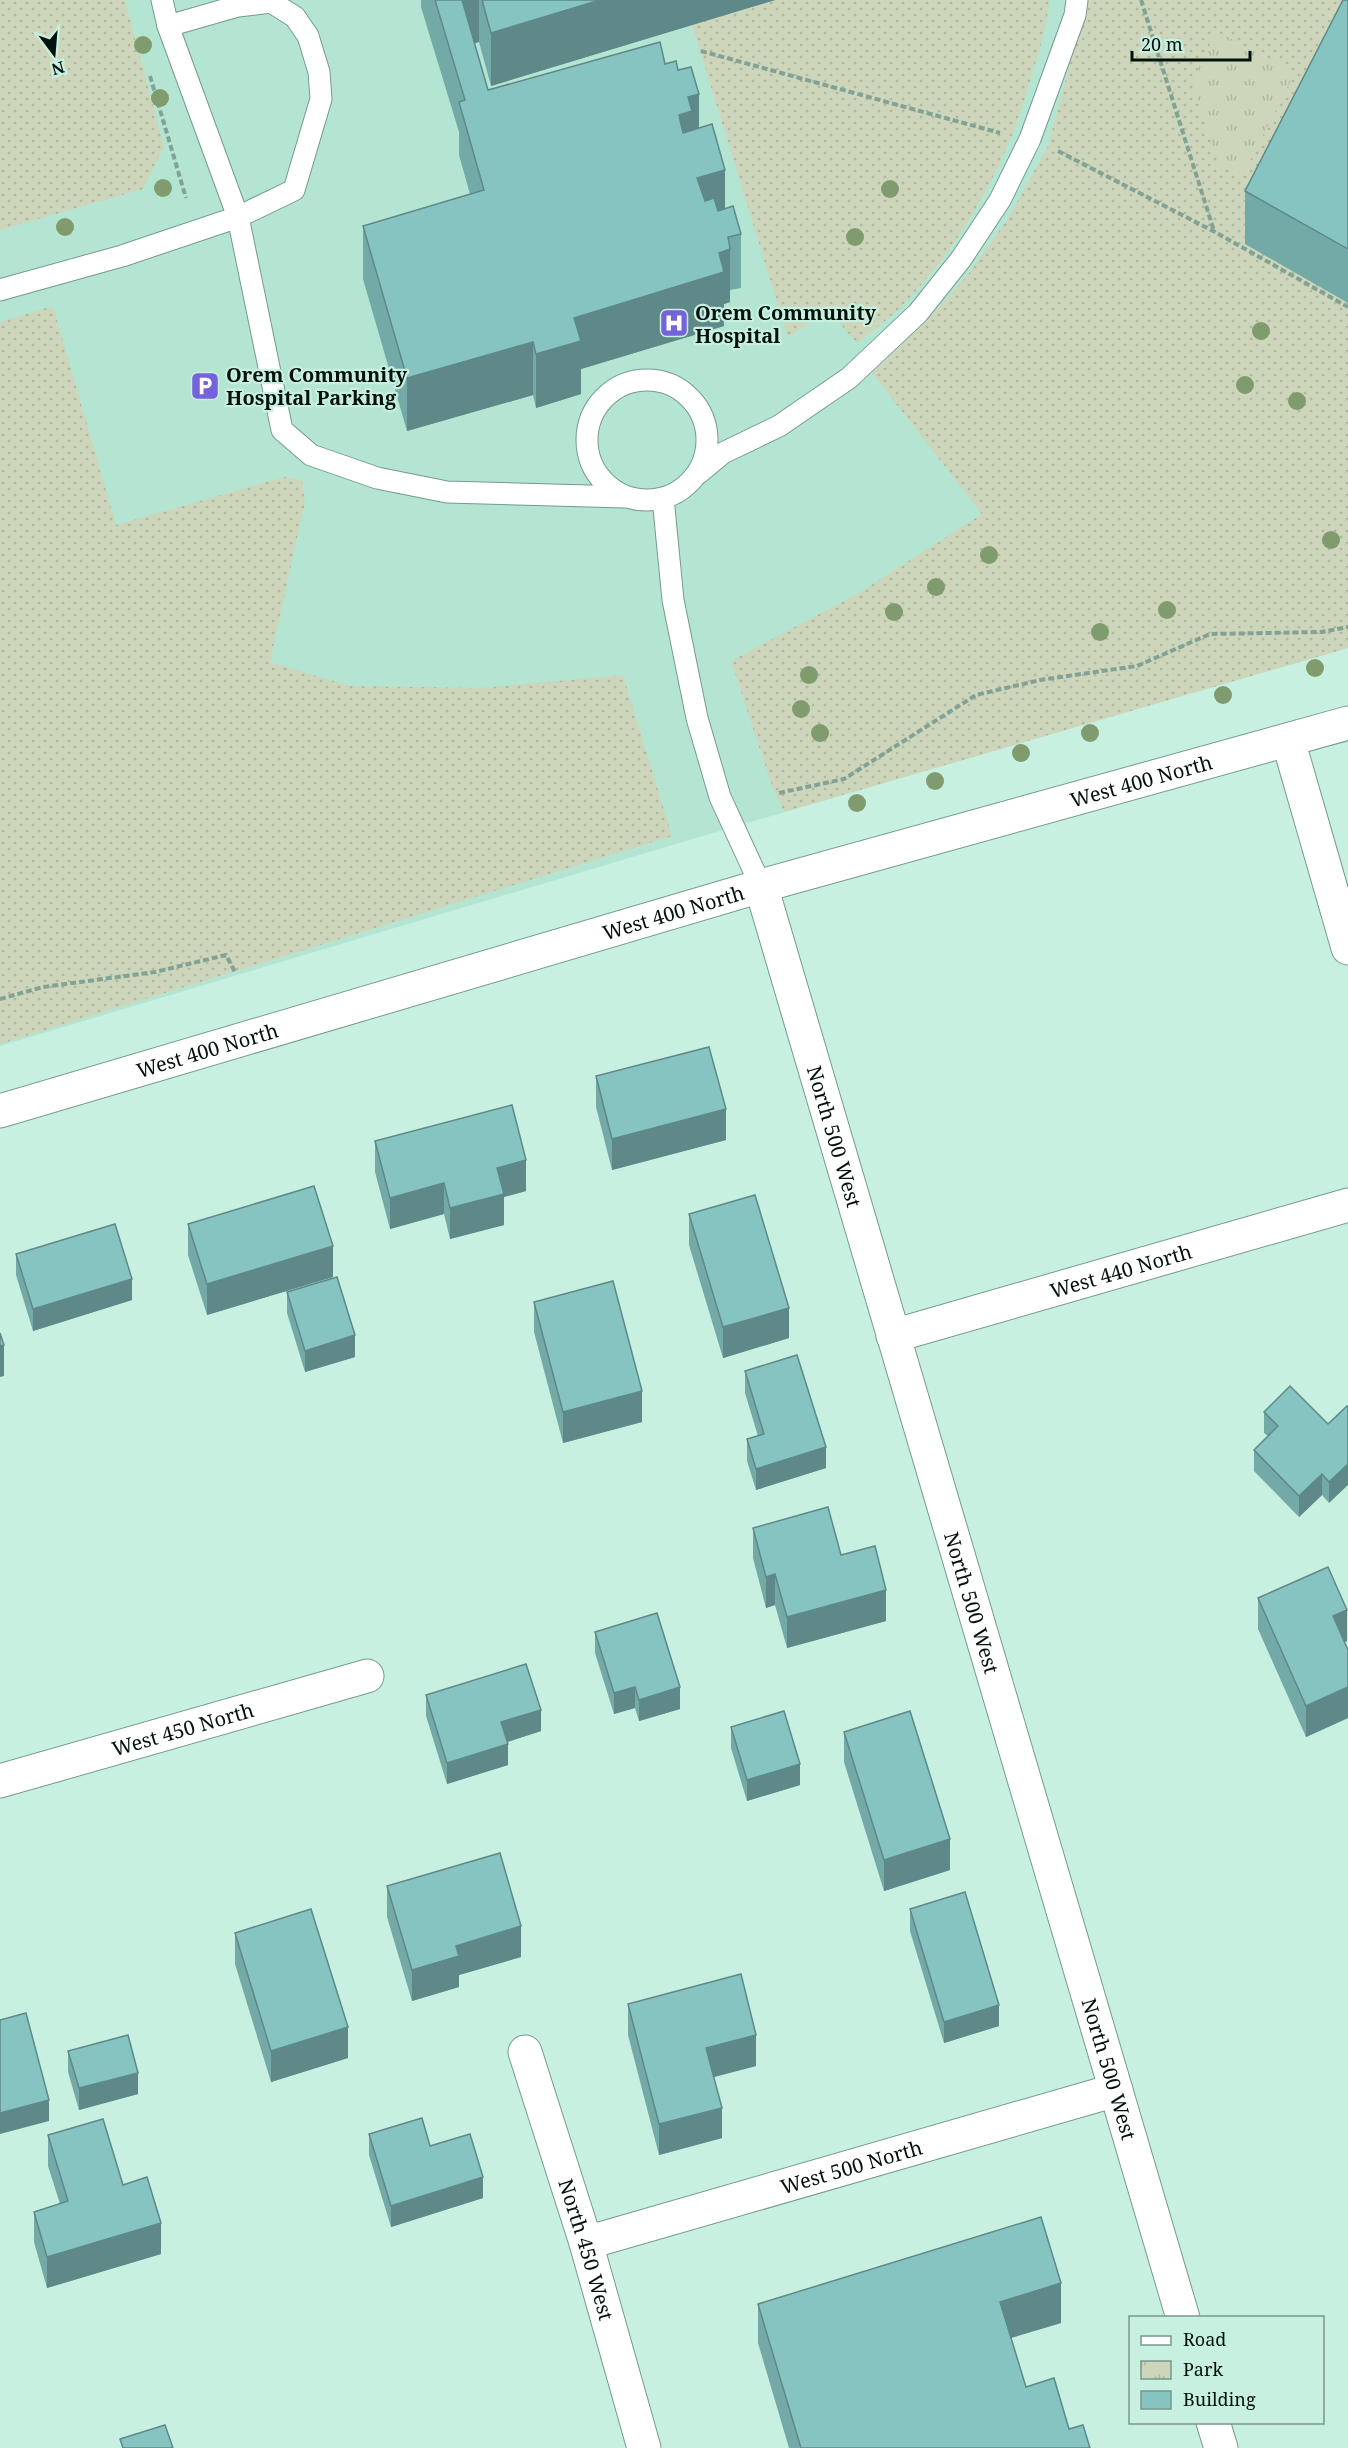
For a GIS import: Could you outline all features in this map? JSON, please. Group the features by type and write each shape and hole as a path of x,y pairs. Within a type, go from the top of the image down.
{"street":[{"name":"West 400 North","path":"0,1111 761,886 1348,723"},
{"path":"1288,740 1348,948"},
{"name":"North 500 West","path":"761,886 1181,2316"},
{"name":"West 440 North","path":"893,1336 1348,1205"},
{"name":"West 450 North","path":"0,1781 367,1676"},
{"name":"North 450 West","path":"525,2052 586,2243 644,2448"},
{"name":"West 500 North","path":"586,2243 1116,2090"},
{"path":"1214,2424 1221,2448"}],"lane":[{"path":"162,0 168,26 238,217 282,430 311,455 377,478 447,492 625,497 646,501 663,498 682,490 723,453 779,426 849,378 918,313 961,259 1000,200 1030,139 1075,15 1077,0"},
{"path":"0,290 122,256 238,217 294,190 321,99 319,72 308,36 295,17 271,2 238,6 168,26"},
{"path":"625,497 600,479 588,457 586,436 592,413 604,397 619,386 639,380 670,384 690,398 702,416 707,431 706,452 699,473"},
{"path":"663,498 673,600 697,718 720,797 761,886"}],"path":[{"path":"1141,0 1215,232"},
{"path":"148,66 186,198"},
{"path":"779,793 844,779 976,695 1040,680 1137,666 1210,634 1322,632 1348,627"},
{"path":"0,999 43,987 155,972 226,955 235,972"}],"shaded area":[{"name":"Orem Community Hospital","path":"0,0 1348,0 1348,647 696,838 0,1046"}],"green space":[{"path":"0,0 125,0 164,147 143,189 0,230"},
{"path":"775,0 1049,0 1043,36 1023,104 1012,135 983,196 947,253 926,280 898,310 857,343 828,310 788,338 692,25"},
{"path":"1087,0 1348,0 1348,648 784,812 771,783 731,661 857,594 982,514 872,373 933,314 969,273 1007,220 1048,146"},
{"path":"1216,31 1295,72 1244,173 1220,168 1192,82"},
{"path":"53,306 116,525 284,477 302,480 305,502 270,662 350,686 481,688 623,675 672,836 0,1044 0,322"}],"building":[{"name":"Orem Community Hospital","path":"435,0 462,0 488,90 660,42 665,64 676,61 678,70 691,67 699,94 688,97 692,111 679,115 683,133 712,124 725,170 697,178 705,201 714,198 718,211 733,206 741,234 728,237 730,249 719,253 724,272 574,318 581,341 536,354 533,342 407,378 363,226 484,190 459,102 465,100"},
{"path":"482,0 600,0 491,33"},
{"path":"1343,0 1348,0 1348,249 1245,191"},
{"path":"709,1047 726,1109 612,1139 596,1076"},
{"path":"512,1105 526,1160 497,1168 504,1194 450,1208 444,1183 390,1198 375,1141"},
{"path":"314,1186 333,1246 207,1284 188,1224"},
{"path":"755,1195 789,1308 723,1327 689,1214"},
{"path":"115,1224 132,1279 33,1309 16,1254"},
{"path":"337,1277 355,1335 305,1351 287,1292"},
{"path":"613,1281 642,1391 563,1412 534,1302"},
{"path":"0,1333 4,1345 0,1346"},
{"path":"797,1355 826,1447 756,1469 747,1439 764,1434 745,1371"},
{"path":"1290,1386 1328,1424 1347,1406 1348,1408 1348,1464 1329,1482 1322,1474 1299,1496 1254,1450 1278,1426 1264,1412"},
{"path":"828,1507 841,1555 875,1546 886,1590 787,1617 775,1574 766,1577 753,1528"},
{"path":"1328,1567 1347,1610 1333,1616 1348,1650 1348,1687 1306,1706 1258,1598"},
{"path":"657,1613 680,1687 639,1700 635,1687 614,1693 595,1632"},
{"path":"526,1664 541,1710 501,1722 508,1744 447,1763 426,1695"},
{"path":"784,1711 800,1764 747,1780 731,1727"},
{"path":"910,1711 950,1839 884,1860 844,1732"},
{"path":"500,1853 521,1926 456,1946 459,1956 412,1970 387,1886"},
{"path":"965,1892 999,2005 944,2022 910,1909"},
{"path":"311,1909 348,2027 271,2051 235,1933"},
{"path":"741,1974 756,2035 706,2048 722,2108 659,2124 628,2004"},
{"path":"26,2013 49,2100 0,2113 0,2020"},
{"path":"128,2035 138,2073 79,2088 68,2051"},
{"path":"422,2118 430,2146 470,2134 483,2177 391,2206 369,2134"},
{"path":"103,2119 123,2185 147,2177 161,2223 47,2257 34,2212 68,2201 48,2135"},
{"path":"1041,2217 1061,2283 1000,2302 1026,2387 1054,2378 1069,2429 1083,2425 1090,2448 801,2448 758,2304"},
{"path":"165,2425 173,2448 123,2448 120,2439"}],"place":[{"name":"Orem Community Hospital","path":"674,323"},
{"name":"Orem Community Hospital Parking","path":"205,386"}]}
